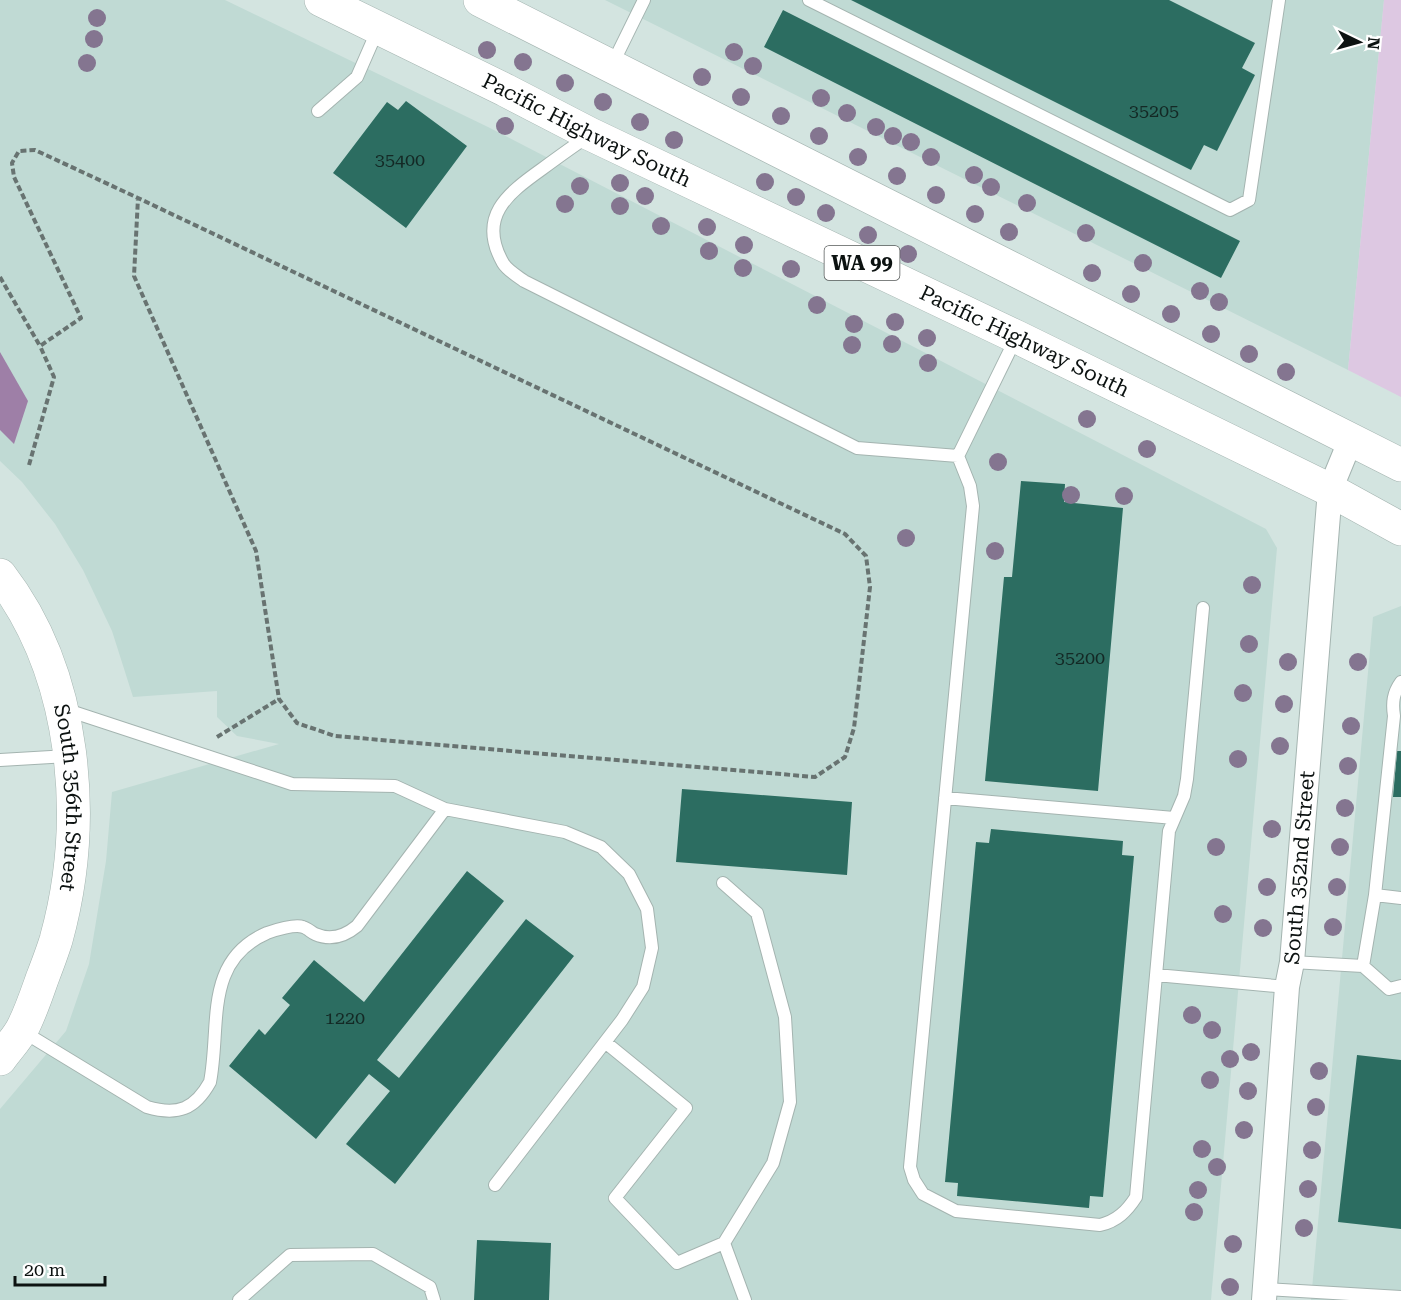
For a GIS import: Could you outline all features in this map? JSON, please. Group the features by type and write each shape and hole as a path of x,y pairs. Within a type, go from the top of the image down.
{"main road":[{"name":"Pacific Highway South","path":"321,0 590,134 1330,489 1401,529"},
{"name":"WA 99","path":"480,0 1401,465"},
{"name":"South 356th Street","path":"0,575 18,599 46,659 61,709 72,772 73,835 67,888 56,941 21,1030 0,1059"}],"street":[{"name":"South 352nd Street","path":"1264,1294 1287,987 1292,962 1330,489 1351,439"}],"lane":[{"path":"611,66 644,0"},
{"path":"809,0 1230,210 1249,200 1279,0"},
{"path":"318,111 357,77 379,28"},
{"path":"590,134 512,190 501,205 494,220 494,237 503,265 524,281 857,448 958,456"},
{"path":"1017,337 958,456 969,486 973,506 910,1167 914,1180 923,1194 956,1211 1100,1225 1111,1222 1127,1211 1136,1197 1169,831 1184,796 1187,778 1203,608"},
{"path":"1363,966 1375,895 1394,716 1392,705 1394,693 1401,682"},
{"path":"61,709 292,784 395,786 445,809 565,832 601,847 629,874 647,909 652,948 643,987 605,1042 495,1185"},
{"path":"0,760 70,756"},
{"path":"945,798 1174,818"},
{"path":"21,1030 147,1107 162,1112 177,1111 191,1105 203,1095 210,1082 221,981 233,957 253,939 277,929 303,927 313,934 325,937 337,937 348,933 357,926 445,809"},
{"path":"605,1042 686,1108 615,1198 677,1263 724,1243 773,1163 790,1102 785,1017 757,913 723,883"},
{"path":"1375,895 1401,898"},
{"path":"1292,962 1363,966 1389,989 1401,986"},
{"path":"1156,975 1287,987"},
{"path":"724,1243 745,1300"},
{"path":"239,1300 290,1255 373,1254 430,1287 434,1300"},
{"path":"1264,1294 1401,1297"}],"path":[{"path":"40,346 81,318 14,177 12,163 19,151 35,150 138,198 845,534 866,556 870,587 854,728 845,757 815,777 335,736 297,723 279,699 256,551 134,276 138,198"},
{"path":"0,277 40,346 54,376 28,465"},
{"path":"193,751 279,699"}],"shaded area":[{"path":"0,0 225,0 488,127 1266,529 1277,548 1211,1300 0,1300 0,1109 66,1031 89,964 106,861 112,792 279,744 237,736 217,717 217,691 133,697 112,631 83,570 55,524 22,482 0,461"},
{"path":"605,0 1384,0 1348,370"},
{"path":"1384,0 1401,0 1401,397 1348,370"},
{"path":"0,352 28,401 14,444 0,430"},
{"path":"1401,606 1401,1300 1311,1300 1373,617"}],"building":[{"path":"851,0 1169,0 1255,43 1242,68 1255,75 1217,151 1204,145 1191,170"},
{"path":"783,10 1240,241 1221,278 764,47"},
{"path":"406,101 467,146 406,228 333,173 387,102 398,110"},
{"path":"1021,481 1065,484 1064,502 1123,508 1098,791 985,781 1004,577 1012,577"},
{"path":"1397,751 1401,751 1401,797 1393,797"},
{"path":"682,789 852,802 847,875 676,862"},
{"path":"991,829 1123,841 1122,855 1134,856 1103,1197 1090,1196 1089,1208 957,1196 958,1183 945,1182 976,842 989,843"},
{"path":"467,871 504,901 377,1060 399,1078 526,919 574,956 395,1184 346,1144 390,1091 369,1074 316,1139 229,1066 259,1029 265,1035 290,1005 282,998 314,960 364,1002"},
{"path":"1357,1055 1401,1060 1401,1229 1338,1222"},
{"path":"477,1240 551,1243 549,1300 474,1300"}]}
